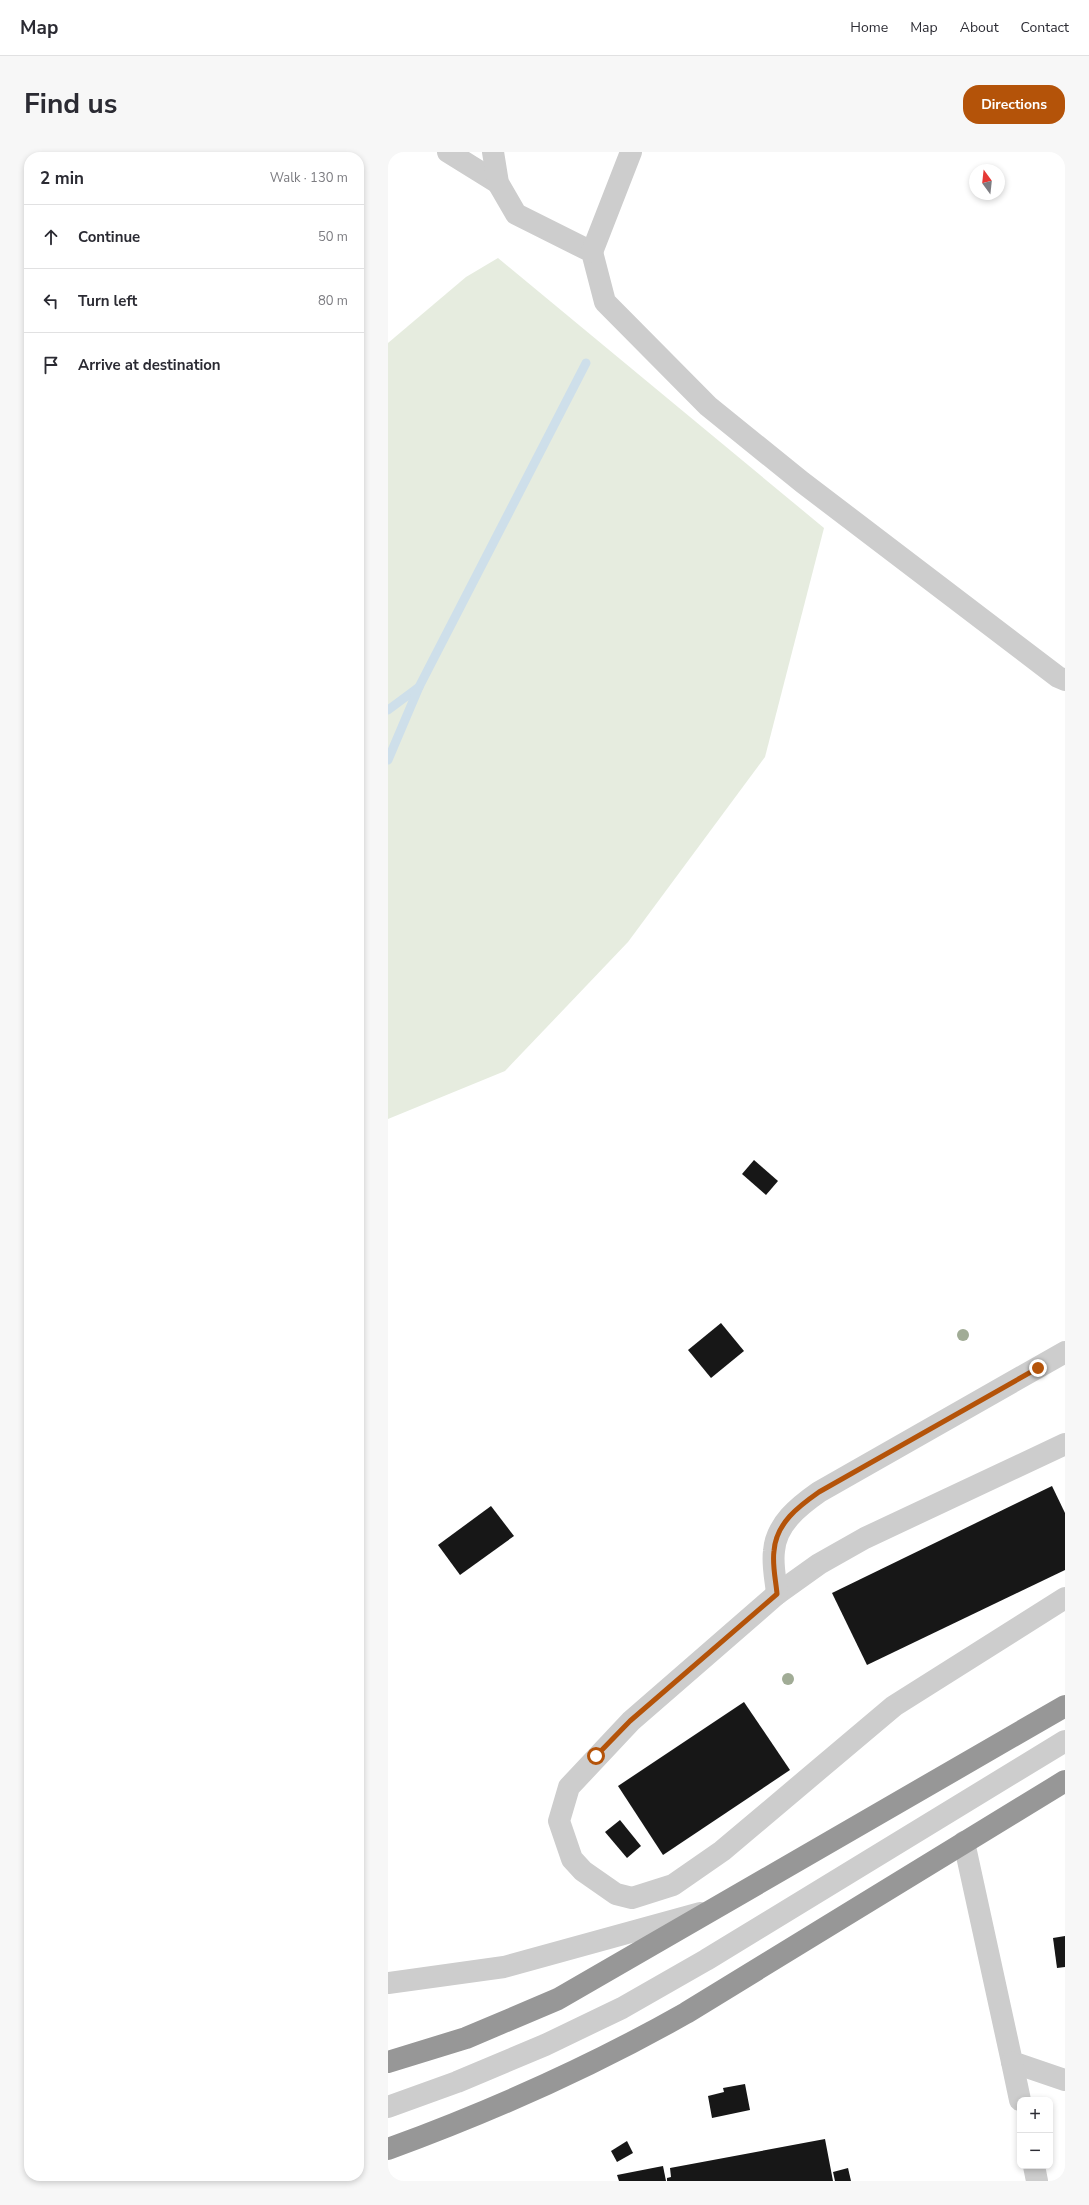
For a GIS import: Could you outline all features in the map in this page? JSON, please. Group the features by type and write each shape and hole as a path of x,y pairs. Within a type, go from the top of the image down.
{"highway":[{"path":"388,2062 466,2038 558,1999 1065,1706"},
{"path":"388,2149 479,2115 556,2082 630,2044 686,2013 1065,1781"}],"lane":[{"path":"448,152 498,183"},
{"path":"493,152 498,183 516,214 592,252"},
{"path":"630,152 592,252 605,302 708,406 808,487 1052,672 1065,680"},
{"path":"777,1594 774,1551 780,1530 795,1509 819,1492 1065,1352"},
{"path":"1065,1444 865,1538 819,1564 777,1594 630,1721 569,1787 559,1821 572,1859 583,1871 616,1894 632,1898 674,1885 722,1851 894,1706 1065,1598"},
{"path":"388,2107 457,2082 539,2048 622,2008 706,1960 1065,1741"},
{"path":"1027,1764 1065,1745"},
{"path":"964,1842 1019,2097"},
{"path":"388,1983 504,1967 714,1909"},
{"path":"1012,2062 1065,2080"},
{"path":"1035,2169 1037,2181"}],"shaded area":[{"path":"498,258 824,528 765,757 628,942 505,1071 388,1119 388,343 466,277"}],"building":[{"path":"754,1160 778,1181 766,1195 742,1174"},
{"path":"721,1323 744,1351 711,1378 688,1350"},
{"path":"1052,1486 1065,1513 1065,1570 867,1665 832,1593"},
{"path":"491,1506 514,1536 460,1575 438,1545"},
{"path":"744,1702 790,1770 663,1855 618,1786"},
{"path":"620,1820 641,1846 627,1858 605,1832"},
{"path":"1065,1936 1065,1967 1057,1968 1053,1938"},
{"path":"745,2084 750,2110 712,2118 708,2096 724,2092 723,2088"},
{"path":"825,2139 833,2181 667,2181 667,2178 671,2177 670,2168"},
{"path":"627,2141 633,2153 617,2162 611,2151"},
{"path":"663,2166 666,2181 619,2181 617,2175"},
{"path":"848,2168 851,2181 835,2181 833,2172"}],"waterway":[{"path":"388,760 419,687 586,363"},
{"path":"388,710 419,687"}],"route":[{"path":"596,1756 630,1721 777,1594 774,1551 780,1530 795,1509 819,1492 1038,1368"}]}
